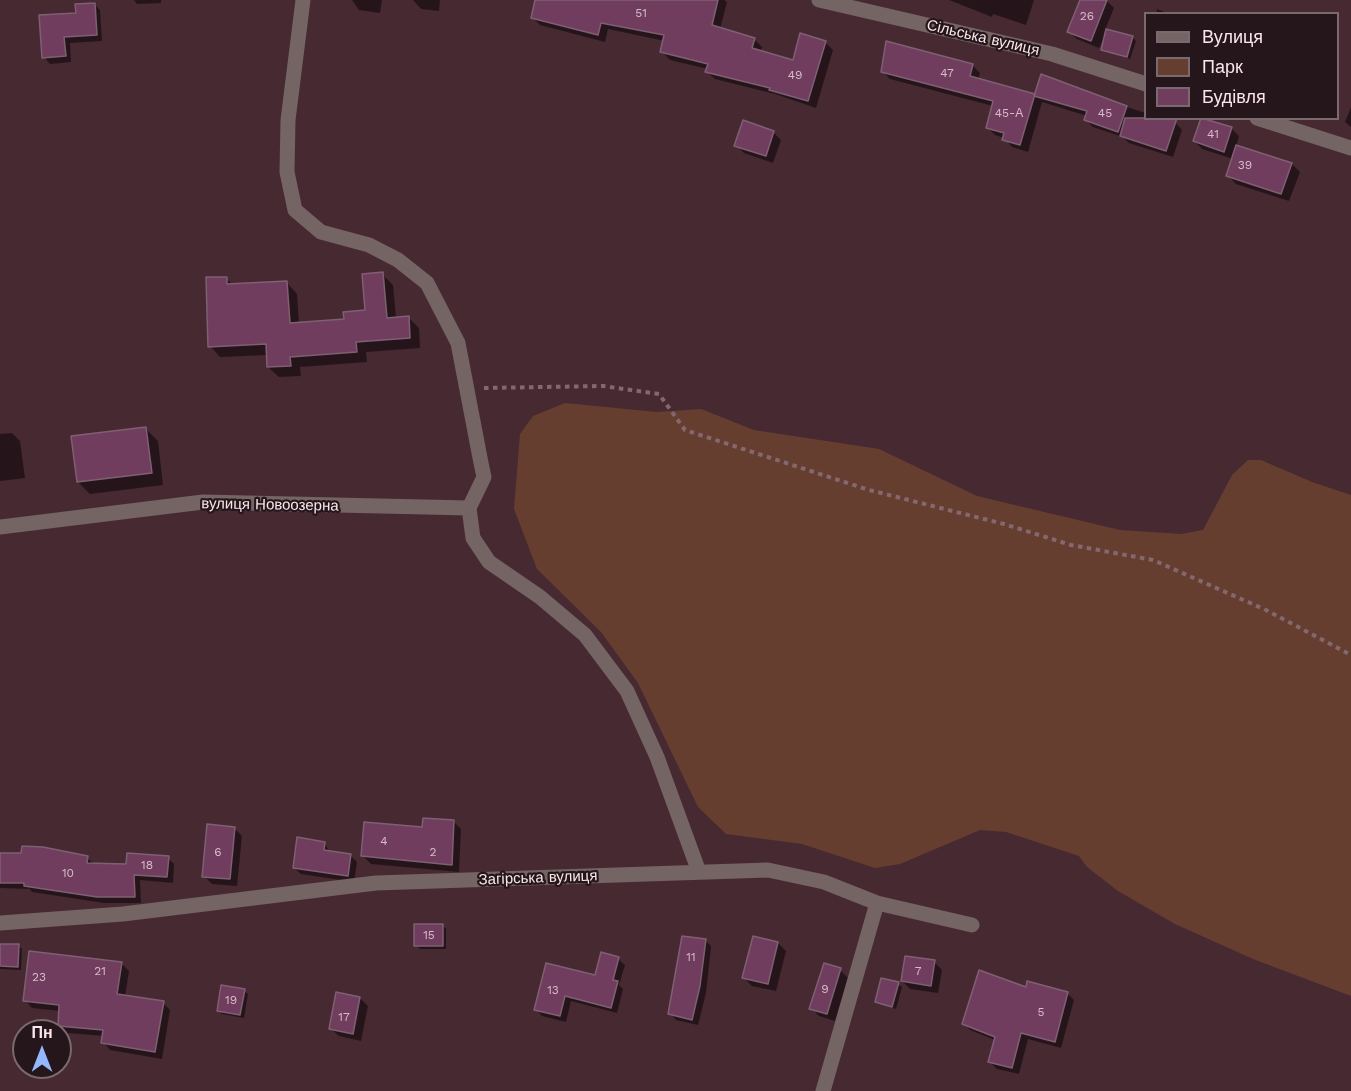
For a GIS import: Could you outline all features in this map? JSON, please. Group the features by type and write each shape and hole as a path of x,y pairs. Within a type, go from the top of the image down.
{"street":[{"path":"303,0 288,120 287,172 295,210 321,232 369,245 398,260 427,283 458,343 484,477 468,508 473,538 489,562 540,597 585,635 627,691 657,756 699,872"},
{"name":"Сільська вулиця","path":"819,0 1052,54 1144,83"},
{"path":"1263,120 1351,148"},
{"name":"вулиця Новоозерна","path":"0,527 203,502 468,508"},
{"name":"Загірська вулиця","path":"0,923 123,914 376,883 768,870 824,882 877,903 972,925"},
{"path":"823,1091 877,903"}],"path":[{"path":"467,388 603,386 659,394 685,430 870,490 1004,524 1071,545 1153,560 1266,610 1351,655"}],"green space":[{"path":"565,403 657,412 701,409 754,430 879,449 977,496 1120,530 1181,534 1203,530 1232,475 1248,460 1261,460 1312,482 1351,495 1351,996 1253,959 1175,924 1118,891 1087,867 1079,856 1006,832 980,830 900,864 875,868 802,844 726,834 698,807 638,683 601,632 537,569 514,509 520,434 533,416"}],"building":[{"path":"535,0 718,0 712,25 755,38 752,48 793,60 800,33 826,41 808,101 769,90 770,88 705,72 708,64 660,52 664,35 601,23 598,35 531,18"},
{"path":"1080,0 1107,0 1091,41 1067,32"},
{"path":"95,3 97,35 64,37 66,56 42,58 39,15 76,13 75,4"},
{"path":"1106,29 1133,36 1127,57 1101,50"},
{"path":"886,41 973,64 970,76 1035,94 1020,145 1002,140 1004,133 986,128 993,101 881,72"},
{"path":"1041,74 1127,106 1118,132 1084,120 1087,111 1034,96"},
{"path":"1125,118 1176,120 1166,151 1120,136"},
{"path":"743,120 774,131 766,156 734,146"},
{"path":"1200,120 1232,127 1224,152 1193,141"},
{"path":"1236,145 1292,163 1281,194 1226,176"},
{"path":"383,272 387,318 409,316 410,338 356,342 357,352 290,357 291,366 267,367 266,344 208,347 206,277 227,277 227,284 287,281 290,323 344,319 343,312 365,310 362,274"},
{"path":"146,427 152,473 77,482 71,436"},
{"path":"423,818 454,820 452,865 361,856 364,822 422,827"},
{"path":"207,824 235,827 230,879 202,877"},
{"path":"297,837 325,842 324,850 351,854 348,876 293,868"},
{"path":"22,846 43,847 88,856 87,863 126,864 127,853 169,856 167,877 134,875 135,897 97,897 24,886 24,883 0,883 0,853 21,853"},
{"path":"414,924 443,924 443,946 414,946"},
{"path":"682,936 706,939 700,986 692,1020 668,1014"},
{"path":"753,936 778,942 768,984 742,978"},
{"path":"0,944 19,944 18,967 0,966"},
{"path":"29,951 122,962 117,994 164,1001 155,1052 101,1043 103,1030 72,1027 72,1019 58,1019 59,1005 23,1001"},
{"path":"601,952 619,957 613,980 618,981 611,1008 565,996 560,1016 534,1010 546,963 595,975"},
{"path":"905,956 935,960 931,986 901,981"},
{"path":"824,963 841,968 827,1014 809,1009"},
{"path":"979,970 1026,987 1027,981 1068,992 1055,1042 1021,1033 1012,1068 988,1062 995,1037 962,1024"},
{"path":"881,978 899,982 892,1007 875,1002"},
{"path":"221,985 245,989 240,1015 217,1011"},
{"path":"336,992 360,997 353,1034 329,1029"}]}
